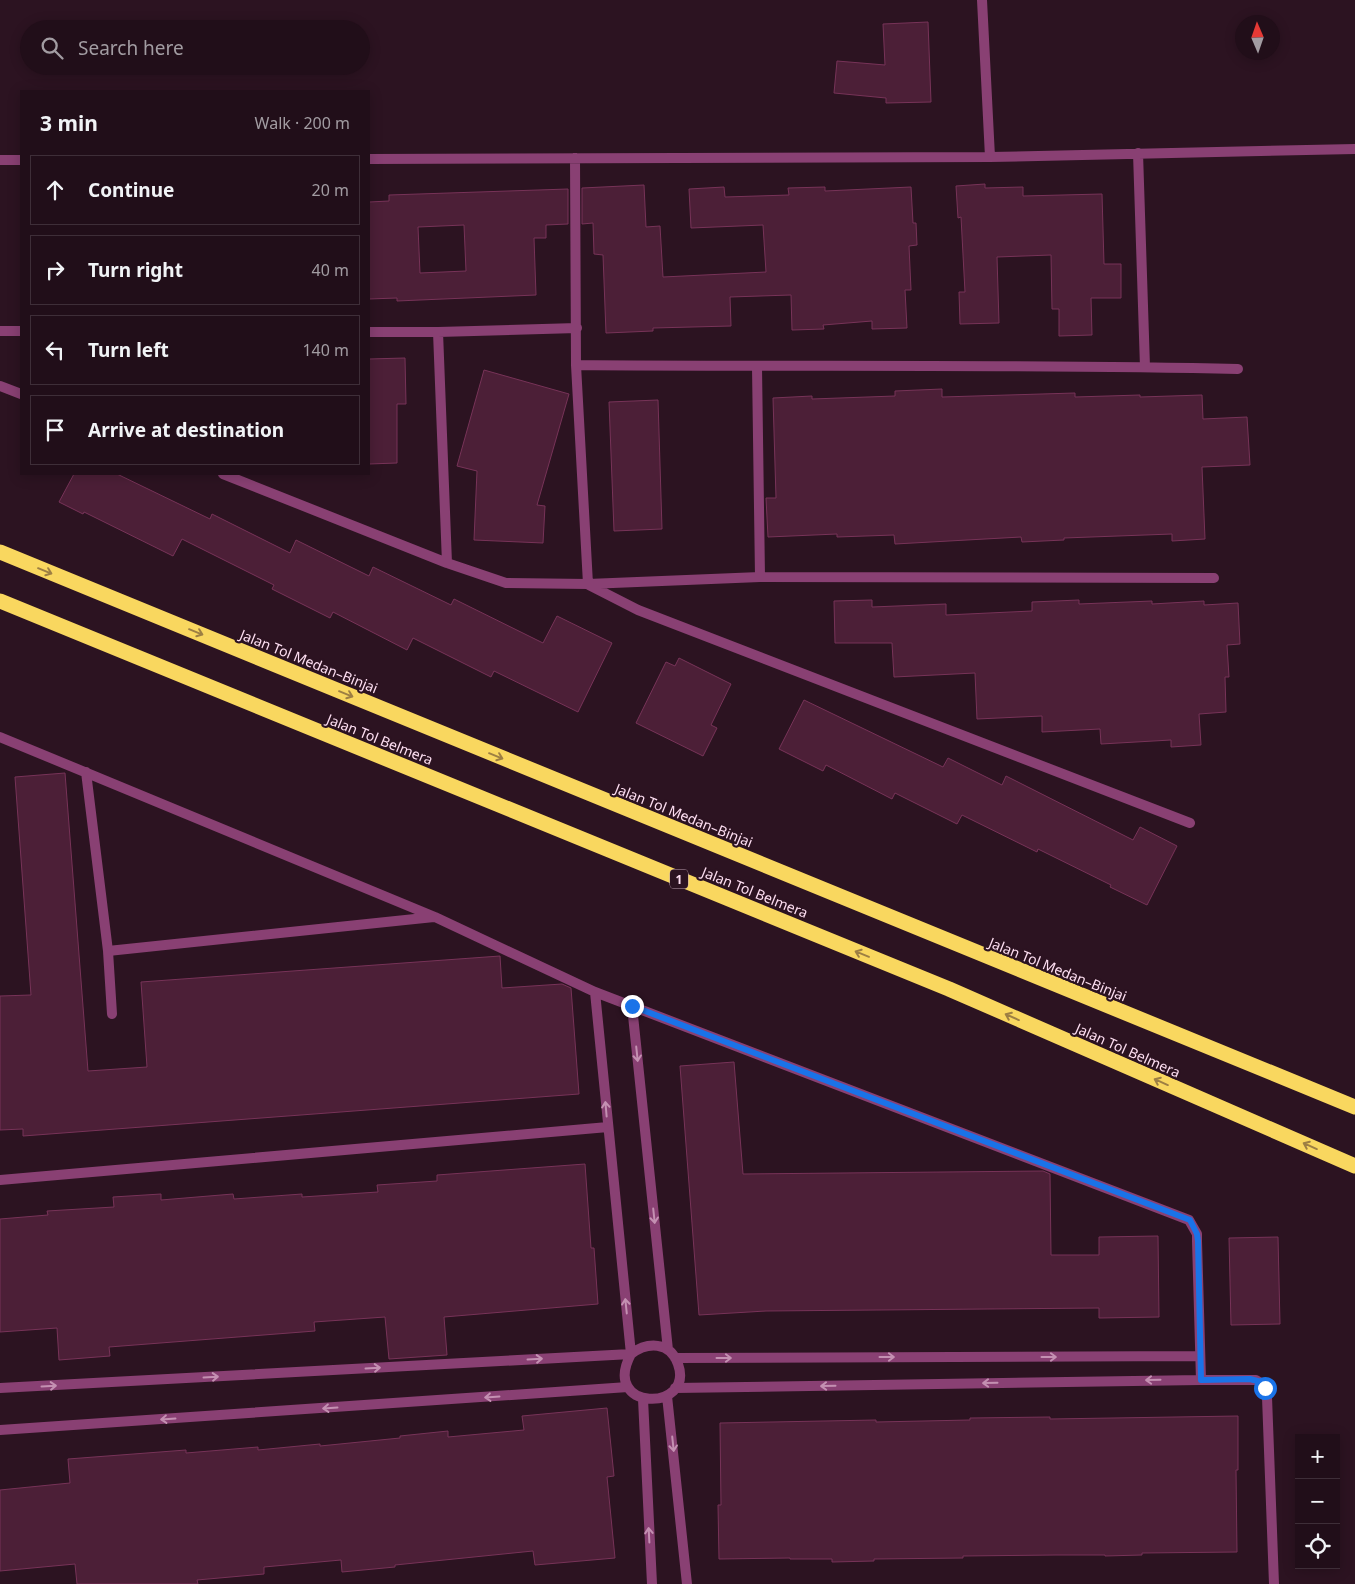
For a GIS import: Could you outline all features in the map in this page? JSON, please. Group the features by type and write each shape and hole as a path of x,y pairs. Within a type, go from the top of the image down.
{"highway":[{"name":"Jalan Tol Medan–Binjai","path":"0,552 1355,1107"},
{"name":"Jalan Tol Belmera","path":"0,601 949,989 1355,1166"}],"street":[{"path":"982,0 990,157"},
{"path":"370,159 990,157 1355,149"},
{"path":"1138,153 1145,367"},
{"path":"575,158 576,365 588,584"},
{"path":"0,160 20,160"},
{"path":"370,332 577,328"},
{"path":"0,331 20,331"},
{"path":"438,332 447,563"},
{"path":"576,365 1238,369"},
{"path":"757,366 760,576"},
{"path":"0,386 20,394"},
{"path":"225,475 447,563 506,583 588,584 760,576 1214,578"},
{"path":"588,584 638,610 1190,823"},
{"path":"0,737 435,917 595,992 1190,1220 1197,1234 1198,1241 1201,1380"},
{"path":"86,772 108,951 112,1014"},
{"path":"108,951 435,917"},
{"path":"595,992 631,1354"},
{"path":"632,1006 672,1354 680,1373 679,1381 671,1392 687,1584"},
{"path":"0,1180 608,1128"},
{"path":"1200,1356 672,1354 659,1346 649,1345 639,1348 631,1354 625,1365 624,1376 628,1388 643,1399 651,1400 671,1392 1250,1379 1261,1382 1265,1388 1269,1409 1274,1584"},
{"path":"0,1388 631,1354"},
{"path":"0,1430 628,1388"},
{"path":"643,1399 652,1584"}],"building":[{"path":"928,22 931,102 886,103 886,98 834,93 837,61 885,65 883,24"},
{"path":"985,184 985,188 1023,187 1023,196 1102,194 1104,264 1121,264 1121,298 1091,298 1092,335 1059,336 1059,309 1052,309 1051,255 997,257 999,323 960,324 959,292 965,292 961,217 958,218 956,186"},
{"path":"644,185 646,227 660,226 663,277 766,272 763,225 691,228 689,189 724,187 725,197 789,195 788,188 825,187 825,191 911,187 913,223 916,223 917,245 909,246 911,290 905,290 907,328 872,329 872,321 823,325 824,329 792,330 791,295 730,297 731,326 653,328 653,331 606,333 603,255 594,254 593,223 582,224 582,188"},
{"path":"568,189 568,224 546,225 546,238 534,238 536,295 397,301 397,298 370,299 370,202 389,201 389,195","holes":["464,225 466,271 420,273 418,227"]},
{"path":"405,358 406,404 397,404 397,463 370,464 370,359"},
{"path":"484,370 569,394 537,505 545,506 543,543 474,540 477,471 457,466"},
{"path":"942,389 942,397 1075,393 1075,397 1202,395 1203,419 1247,417 1250,465 1202,467 1205,539 1172,541 1172,534 1064,538 1064,540 1022,542 1021,537 895,544 894,535 837,537 837,534 768,537 766,498 776,498 773,398 812,396 812,399 895,396 895,391"},
{"path":"658,400 662,529 614,531 609,402"},
{"path":"73,475 119,475 210,519 212,514 290,553 296,540 369,576 373,567 451,605 454,599 543,643 557,616 612,643 578,712 494,671 491,677 413,638 407,650 333,612 330,618 272,589 274,585 182,539 173,556 84,512 83,514 59,502"},
{"path":"872,600 872,607 946,604 946,615 1032,611 1032,602 1079,600 1079,604 1152,601 1152,604 1204,601 1204,605 1238,603 1240,644 1227,645 1229,677 1225,677 1226,712 1199,714 1201,745 1171,747 1171,740 1101,744 1100,729 1042,732 1042,716 977,719 975,673 894,677 892,643 835,643 834,601"},
{"path":"679,658 731,684 711,725 717,728 703,756 636,723 666,662 675,666"},
{"path":"804,700 943,767 948,758 1002,785 1006,776 1133,840 1140,827 1177,846 1147,905 1038,849 1037,852 962,815 957,824 895,793 892,799 826,765 823,771 779,749"},
{"path":"65,773 88,1071 147,1067 141,982 500,956 502,988 562,984 571,988 579,1094 23,1136 23,1129 0,1130 0,996 31,995 15,777"},
{"path":"734,1062 743,1174 1043,1171 1050,1174 1051,1255 1099,1255 1099,1237 1158,1236 1159,1317 1099,1318 1099,1308 766,1311 699,1315 680,1066"},
{"path":"585,1164 591,1248 594,1248 598,1304 444,1317 447,1355 389,1359 385,1317 314,1322 315,1331 109,1347 110,1356 59,1360 57,1328 0,1332 0,1219 48,1215 47,1211 114,1207 113,1197 161,1194 161,1200 233,1194 234,1199 302,1194 302,1197 378,1192 377,1185 437,1181 437,1175"},
{"path":"1278,1237 1280,1324 1231,1325 1229,1238"},
{"path":"607,1408 614,1476 607,1477 615,1558 535,1565 533,1551 342,1572 341,1560 264,1567 264,1574 197,1580 198,1584 77,1584 75,1564 0,1571 0,1490 70,1483 68,1459 186,1450 186,1453 258,1447 258,1450 320,1444 320,1446 448,1431 448,1437 524,1430 522,1416"},
{"path":"1238,1416 1238,1470 1236,1470 1237,1552 1142,1553 1142,1555 1105,1556 963,1556 963,1558 874,1559 874,1561 832,1562 832,1559 719,1559 718,1505 721,1505 720,1423 876,1420 876,1422 970,1420 970,1418 1050,1417 1050,1419"}],"route":[{"path":"632,1006 1190,1220 1197,1234 1198,1241 1201,1380 1250,1379 1261,1382 1265,1388"}]}
